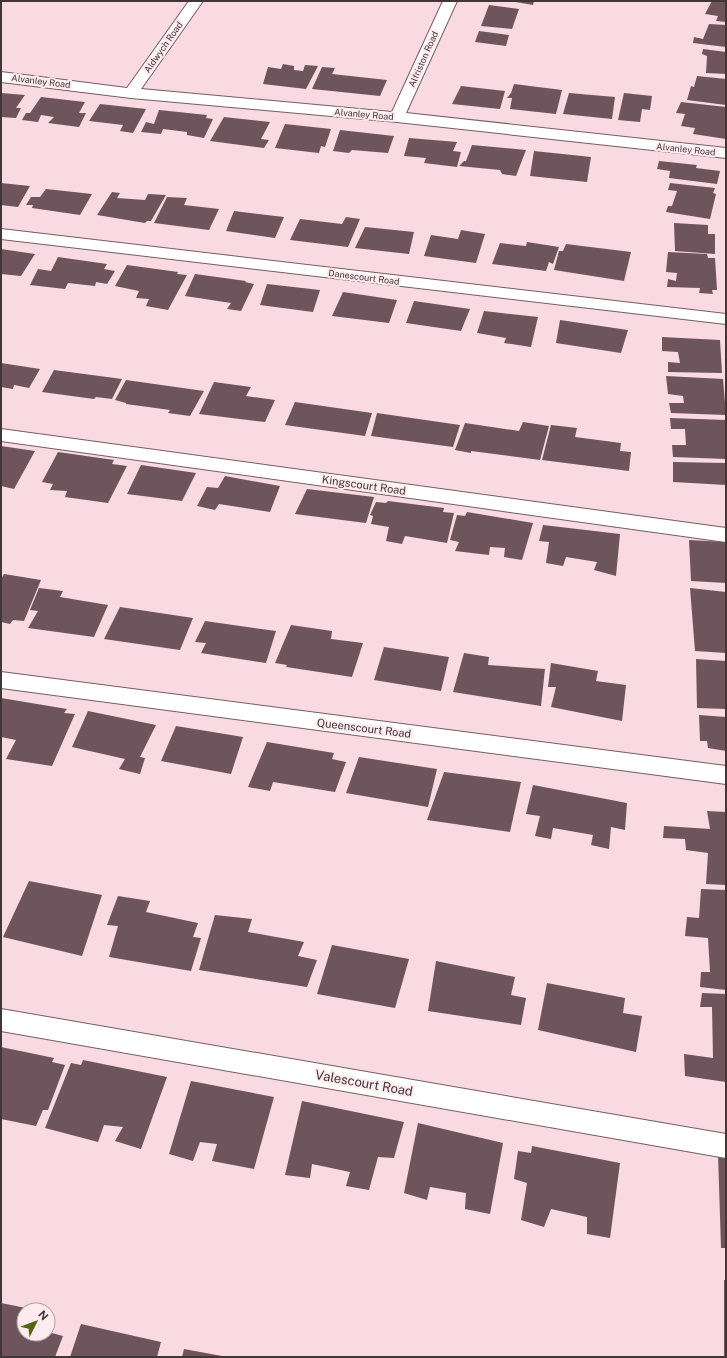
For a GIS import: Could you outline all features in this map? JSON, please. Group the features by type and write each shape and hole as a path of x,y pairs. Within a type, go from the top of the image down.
{"street":[{"name":"Aldwych Road","path":"131,93 196,1"},
{"name":"Alfriston Road","path":"397,117 450,1"},
{"name":"Alvanley Road","path":"1,77 131,93 397,117 726,153"},
{"name":"Danescourt Road","path":"1,234 726,320"},
{"name":"Kingscourt Road","path":"1,434 726,535"},
{"name":"Queenscourt Road","path":"1,680 726,775"},
{"name":"Valescourt Road","path":"1,1020 726,1146"}],"building":[{"path":"510,1 534,1 533,5"},
{"path":"712,1 726,1 726,22 716,21 718,16 705,14"},
{"path":"489,5 519,9 512,29 481,26"},
{"path":"709,24 726,25 726,47 693,43 694,37 703,39"},
{"path":"479,31 509,35 506,46 475,42"},
{"path":"703,49 726,52 726,74 706,73 707,56 702,54"},
{"path":"283,64 294,66 294,70 303,71 305,65 318,66 306,89 263,84 268,67 281,69"},
{"path":"322,67 335,68 332,74 387,80 380,96 312,89"},
{"path":"697,76 726,79 726,105 687,100 691,86 694,87"},
{"path":"514,84 562,90 556,114 510,109 512,98 507,98 511,93"},
{"path":"461,86 505,91 500,109 452,104"},
{"path":"1,93 25,95 16,108 21,108 16,118 1,117"},
{"path":"569,93 615,97 612,119 563,114"},
{"path":"624,93 652,96 650,110 642,109 640,122 618,120"},
{"path":"41,97 85,102 79,113 86,113 79,127 48,123 54,117 41,115 38,122 22,120 26,113 30,113"},
{"path":"681,102 726,107 726,139 693,134 695,128 681,126 685,114 676,113"},
{"path":"100,104 146,109 133,133 120,131 123,125 89,121"},
{"path":"159,110 207,115 206,118 213,119 204,138 187,135 187,132 163,129 161,134 141,132 146,122 154,124"},
{"path":"224,117 270,122 261,139 269,140 264,148 210,141"},
{"path":"285,124 331,129 325,147 321,146 319,153 275,148"},
{"path":"340,130 394,136 388,153 352,150 349,153 333,151"},
{"path":"409,138 457,142 453,151 461,152 457,167 424,163 426,158 404,156"},
{"path":"472,145 526,150 516,176 502,174 500,170 459,166 466,161"},
{"path":"534,151 591,157 587,182 530,176"},
{"path":"659,161 697,165 696,168 720,171 717,184 669,178 670,171 657,169"},
{"path":"1,183 30,186 18,207 1,205"},
{"path":"670,183 715,188 713,193 716,194 710,219 666,212 668,206 672,206 677,191 668,190"},
{"path":"46,189 92,194 80,215 32,208 33,205 26,205 31,197 40,197"},
{"path":"112,192 120,193 117,198 145,200 148,194 166,195 151,221 147,221 145,223 97,215"},
{"path":"167,197 187,198 184,205 219,209 209,230 154,223"},
{"path":"234,211 284,217 275,238 226,231"},
{"path":"346,217 360,219 348,247 290,240 300,219 342,224"},
{"path":"674,223 708,225 708,234 715,234 715,254 675,251"},
{"path":"365,227 414,232 409,254 355,248"},
{"path":"461,230 485,234 476,263 424,256 431,235 458,239"},
{"path":"527,242 559,247 553,264 549,262 546,271 492,264 500,243 526,246"},
{"path":"566,244 631,252 624,281 554,270 559,251 563,251"},
{"path":"1,249 35,254 21,276 1,274"},
{"path":"668,252 707,254 708,258 715,258 717,290 712,290 713,294 699,293 700,288 667,287 668,279 676,281 677,273 666,272"},
{"path":"58,257 107,264 104,269 115,271 107,284 96,282 95,286 68,283 65,289 30,285 38,269 51,271"},
{"path":"127,265 178,272 177,274 187,275 168,310 146,306 149,299 136,298 139,291 115,286"},
{"path":"195,274 246,281 245,282 254,284 241,311 227,309 231,303 185,296"},
{"path":"267,284 320,290 313,312 260,305"},
{"path":"343,292 397,300 389,323 332,316"},
{"path":"414,301 470,309 461,331 406,323"},
{"path":"484,311 538,317 531,347 504,343 506,338 477,333"},
{"path":"560,320 628,330 621,353 556,343"},
{"path":"662,337 720,340 722,373 668,372 668,362 680,363 678,352 662,351"},
{"path":"1,363 40,369 29,388 14,385 13,389 1,387"},
{"path":"54,370 122,379 112,399 96,397 94,399 42,392"},
{"path":"666,376 723,379 726,415 671,413 669,403 684,403 683,396 668,394"},
{"path":"126,380 204,391 190,416 168,413 170,410 126,404 115,400"},
{"path":"214,382 251,387 246,396 275,400 265,422 199,414"},
{"path":"295,402 372,413 365,436 285,425"},
{"path":"377,413 460,425 453,447 371,436"},
{"path":"670,418 726,420 726,459 673,457 672,445 686,445 685,429 671,429"},
{"path":"523,422 549,426 540,460 455,450 465,423 519,431"},
{"path":"551,425 577,428 575,437 621,443 620,451 631,452 629,471 542,460"},
{"path":"1,446 35,451 14,489 1,486"},
{"path":"58,452 114,460 112,464 127,466 108,503 65,497 67,491 50,490 53,484 42,482"},
{"path":"673,462 726,463 726,485 673,482"},
{"path":"141,465 196,473 182,501 127,494"},
{"path":"225,476 280,486 270,512 219,504 215,510 197,506 207,487 218,488"},
{"path":"307,489 374,497 366,523 295,514"},
{"path":"388,501 444,508 443,512 454,513 447,543 405,536 402,544 386,541 389,527 371,524 373,516 370,515 376,502 386,503"},
{"path":"467,512 533,523 522,560 504,557 505,548 490,547 489,555 455,551 459,542 450,540 457,515 465,516"},
{"path":"543,525 620,534 616,576 594,570 597,562 566,557 563,566 546,563 549,542 539,541"},
{"path":"689,540 726,542 726,583 691,581"},
{"path":"4,574 41,580 24,621 13,620 10,624 1,622 1,579"},
{"path":"39,588 63,591 60,597 108,605 94,637 28,628 38,611 30,610"},
{"path":"690,588 726,592 726,653 695,651"},
{"path":"120,607 193,618 180,650 104,639"},
{"path":"205,621 276,631 266,663 201,653 206,643 195,642"},
{"path":"291,625 332,631 331,639 363,643 352,677 286,667 287,665 275,663"},
{"path":"384,647 449,657 441,691 374,680"},
{"path":"464,653 489,657 488,665 545,669 541,706 453,692"},
{"path":"696,659 726,661 726,709 697,708"},
{"path":"551,663 598,671 596,681 626,685 622,721 551,707 556,687 548,687"},
{"path":"1,698 67,709 64,713 75,714 52,766 6,759 16,740 1,737"},
{"path":"88,711 156,725 140,757 145,758 140,774 119,769 125,759 72,747"},
{"path":"699,715 726,717 726,751 708,748 707,741 700,741"},
{"path":"176,726 243,737 231,774 161,761"},
{"path":"267,742 334,753 332,759 346,762 335,792 273,782 270,791 248,787"},
{"path":"359,757 437,769 428,807 346,793"},
{"path":"444,772 521,782 510,832 427,820"},
{"path":"533,785 627,803 625,830 611,827 609,849 591,845 593,835 553,828 551,839 535,836 540,816 526,814"},
{"path":"707,811 726,812 726,885 706,884 708,853 686,850 685,839 663,838 664,826 710,829"},
{"path":"29,881 102,895 82,956 3,937"},
{"path":"701,889 726,890 726,990 700,987 701,972 710,972 708,938 685,936 687,917 699,918"},
{"path":"118,896 150,901 146,912 198,923 193,937 201,938 191,971 109,957 118,926 107,925"},
{"path":"215,915 252,919 248,932 304,942 298,956 317,960 307,987 199,970"},
{"path":"332,945 409,959 395,1008 317,994"},
{"path":"436,961 515,977 511,995 526,998 521,1025 428,1011"},
{"path":"547,983 625,998 623,1013 642,1016 636,1052 538,1030"},
{"path":"702,993 726,994 726,1082 685,1076 684,1054 713,1058 712,1007 700,1007"},
{"path":"1,1047 54,1058 52,1062 65,1065 48,1110 43,1110 36,1126 1,1119"},
{"path":"83,1060 167,1077 141,1149 115,1141 123,1127 104,1125 98,1142 45,1128 71,1063 81,1065"},
{"path":"191,1081 274,1097 254,1169 212,1161 217,1144 200,1142 193,1161 169,1154"},
{"path":"302,1101 404,1122 394,1158 378,1157 369,1190 346,1186 350,1172 312,1164 310,1178 285,1175"},
{"path":"418,1123 503,1143 490,1214 465,1209 466,1193 430,1187 427,1200 404,1193"},
{"path":"532,1146 620,1163 610,1238 587,1234 587,1217 551,1209 544,1227 521,1220 527,1183 514,1179 518,1151 531,1153"},
{"path":"718,1154 726,1155 726,1248 721,1248"},
{"path":"724,1280 726,1280 726,1357 724,1357"},
{"path":"1,1303 16,1306 16,1342 56,1342 56,1334 63,1336 55,1357 1,1357"},
{"path":"81,1324 161,1342 157,1357 70,1357"},
{"path":"184,1349 222,1356 222,1357 182,1357"}]}
